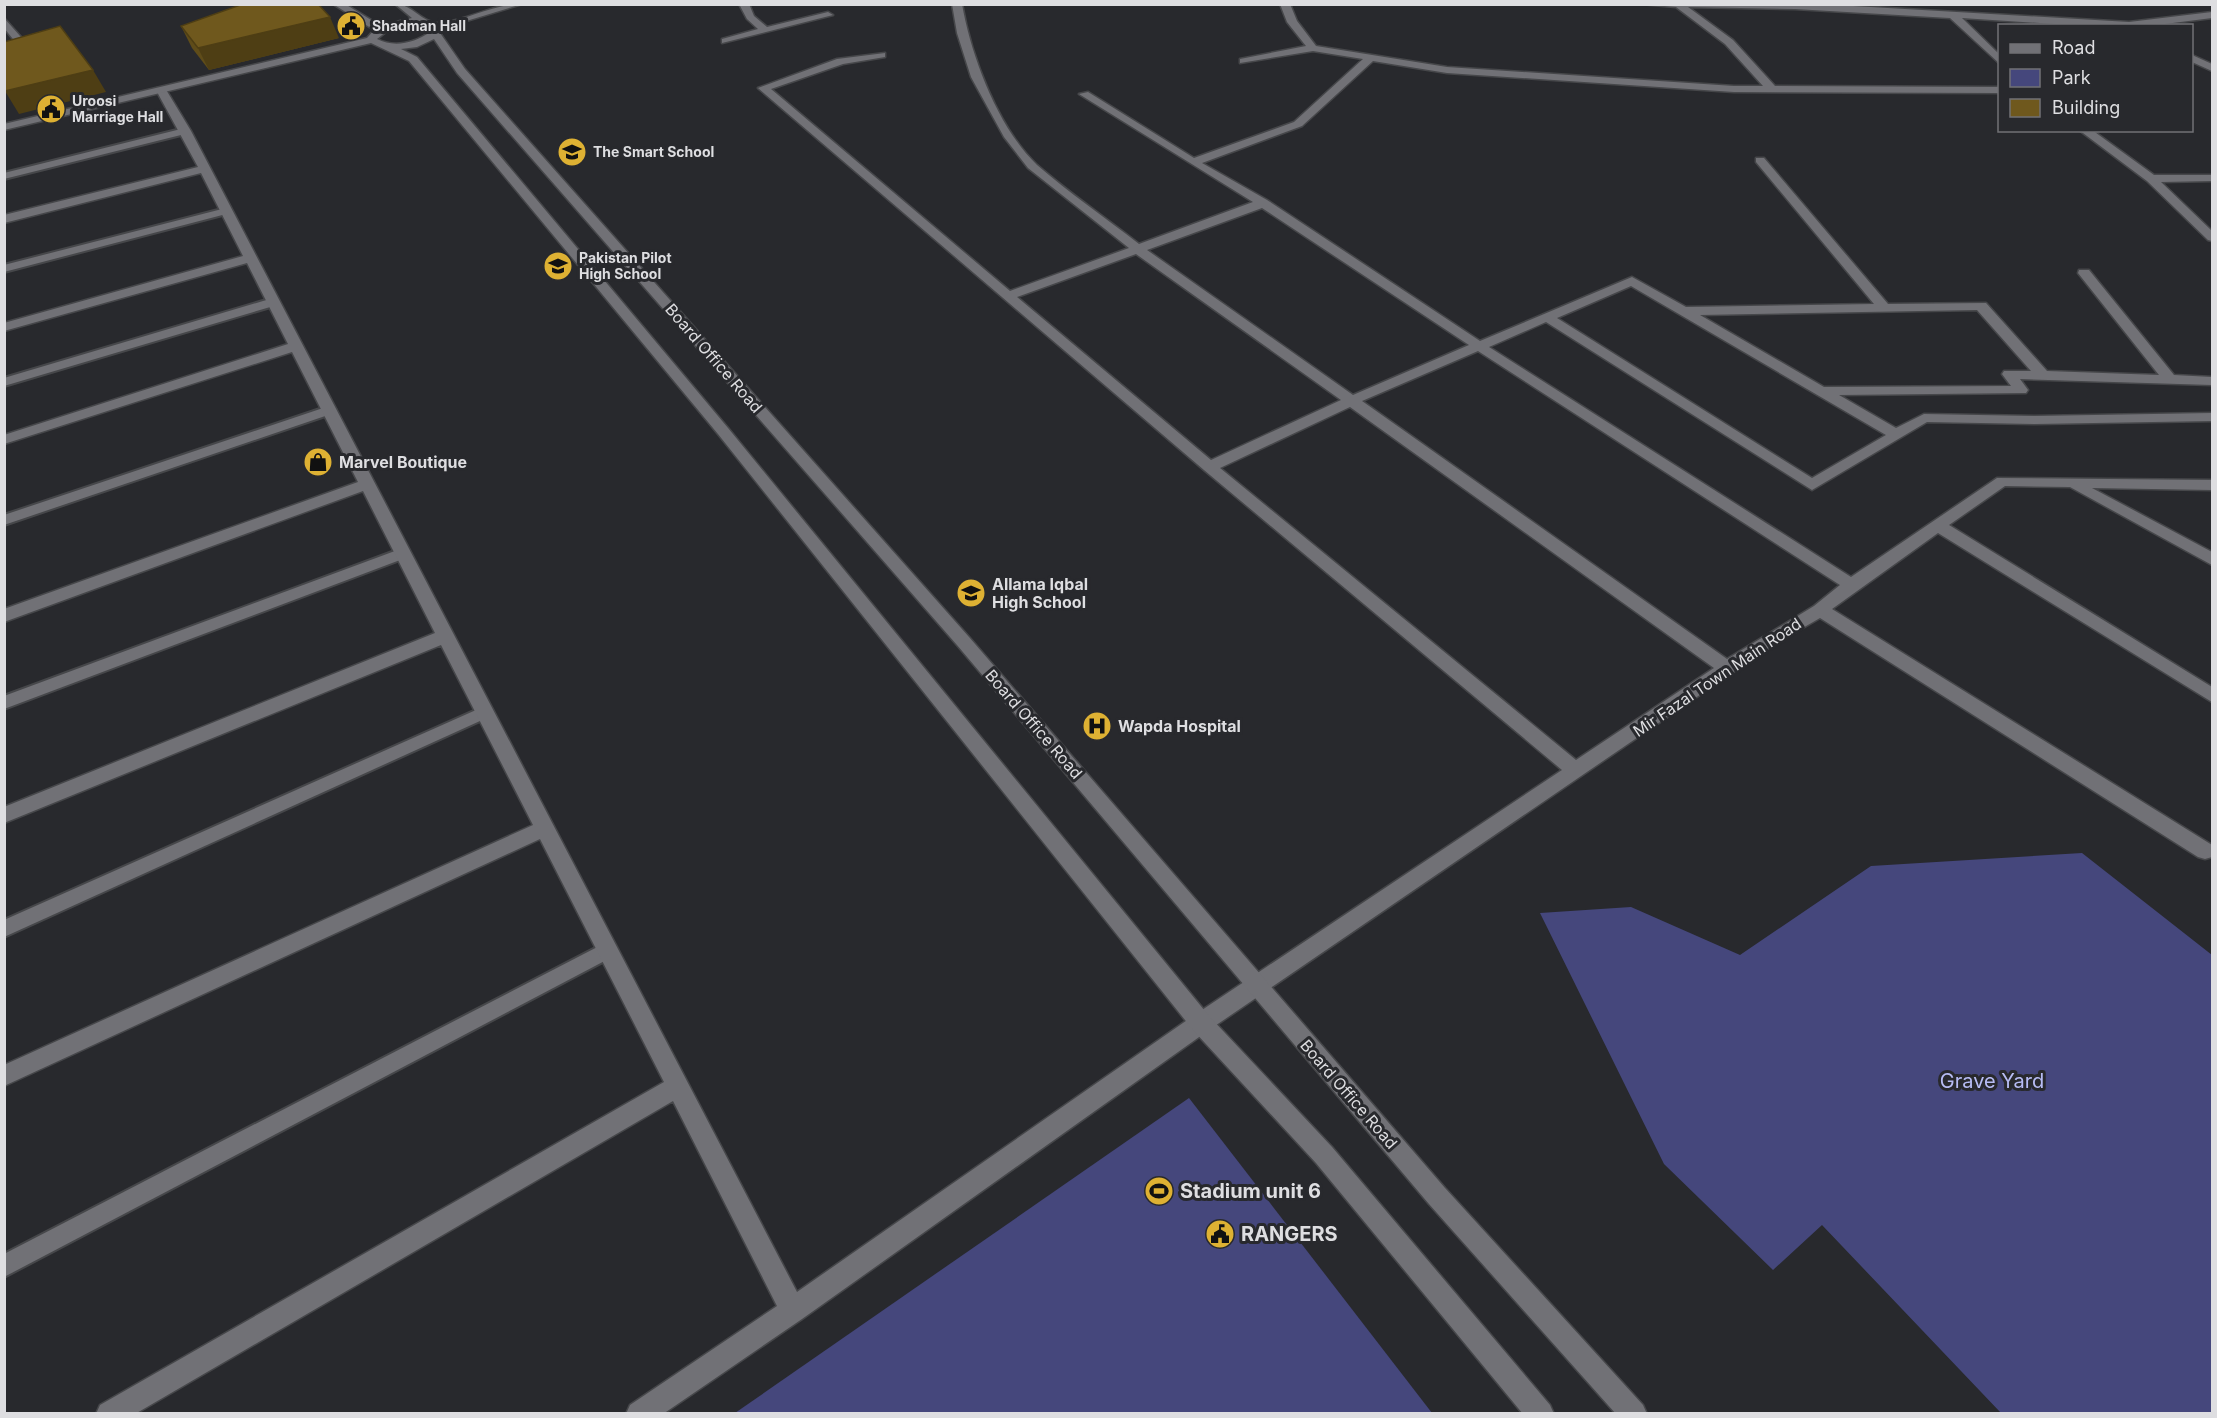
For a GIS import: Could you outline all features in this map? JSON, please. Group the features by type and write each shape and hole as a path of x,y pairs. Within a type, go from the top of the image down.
{"street":[{"path":"338,4 379,38 413,60 715,422 1201,1023 1324,1155 1541,1413"},
{"name":"Board Office Road","path":"399,4 431,27 461,71 963,640 1255,986 1437,1196 1634,1413"},
{"path":"379,38 399,22 431,27 518,4"},
{"path":"744,4 750,17 765,30"},
{"path":"957,4 962,33 976,77 1008,135 1032,166 1138,249 1727,668"},
{"path":"1285,4 1292,22 1313,48"},
{"path":"2193,4 2212,14"},
{"path":"1647,5 1795,6 2111,24"},
{"path":"1679,5 1729,42 1772,89"},
{"path":"2137,24 2212,14"},
{"path":"726,41 828,15"},
{"path":"1953,15 1998,59"},
{"path":"4,21 23,45 4,54"},
{"path":"4,127 379,38 415,44 431,27"},
{"path":"1244,61 1313,48 1447,70 1734,89 1998,90"},
{"path":"881,55 841,61 763,88 1209,467 1576,771"},
{"path":"1193,162 1298,124 1371,57"},
{"path":"2193,58 2212,68"},
{"path":"160,90 185,131 226,210 793,1310"},
{"path":"1084,94 1263,203 1479,346 1851,585"},
{"path":"2087,132 2151,180 2212,237"},
{"path":"1760,160 1884,308"},
{"path":"4,219 204,169"},
{"path":"2151,180 2212,178"},
{"path":"1008,296 1263,203"},
{"path":"4,327 250,258"},
{"path":"2084,273 2169,378"},
{"path":"1209,467 1350,401 1632,281 1897,435"},
{"path":"1682,311 1981,306 2042,374"},
{"path":"1547,318 1812,485 1924,418 2035,420 2212,417"},
{"path":"4,440 296,346"},
{"path":"1821,391 2021,390 2009,374 2212,381"},
{"name":"Mir Fazal Town Main Road","path":"639,1413 793,1310 1255,986 1727,668 1820,610 1851,585 2002,481 2212,485"},
{"path":"4,616 367,484"},
{"path":"2073,484 2212,560"},
{"path":"1937,525 2212,695"},
{"path":"1820,610 2210,850"},
{"path":"4,815 445,636"},
{"path":"4,1076 545,828"},
{"path":"109,1413 678,1086"}],"lane":[{"path":"4,176 185,131"},
{"path":"4,270 226,210"},
{"path":"4,382 273,302"},
{"path":"4,520 329,410"},
{"path":"4,703 403,553"},
{"path":"4,929 485,712"},
{"path":"4,1266 607,950"}],"green space":[{"name":"Grave Yard","path":"2082,853 2212,955 2212,1413 2001,1413 1822,1225 1773,1270 1664,1164 1540,913 1631,907 1740,955 1871,866"},
{"name":"Stadium unit 6","path":"1189,1098 1432,1413 735,1413"}],"building":[{"path":"243,4 318,4 330,17 198,48 181,26"},
{"path":"60,26 93,70 5,91 4,42"}],"place":[{"name":"Shadman Hall","path":"351,26"},
{"name":"Uroosi Marriage Hall","path":"51,109"},
{"name":"The Smart School","path":"572,152"},
{"name":"Pakistan Pilot High School","path":"558,266"},
{"name":"Marvel Boutique","path":"318,462"},
{"name":"Allama Iqbal High School","path":"971,593"},
{"name":"Wapda Hospital","path":"1097,726"},
{"name":"Stadium unit 6","path":"1159,1191"},
{"name":"RANGERS","path":"1220,1234"}]}
